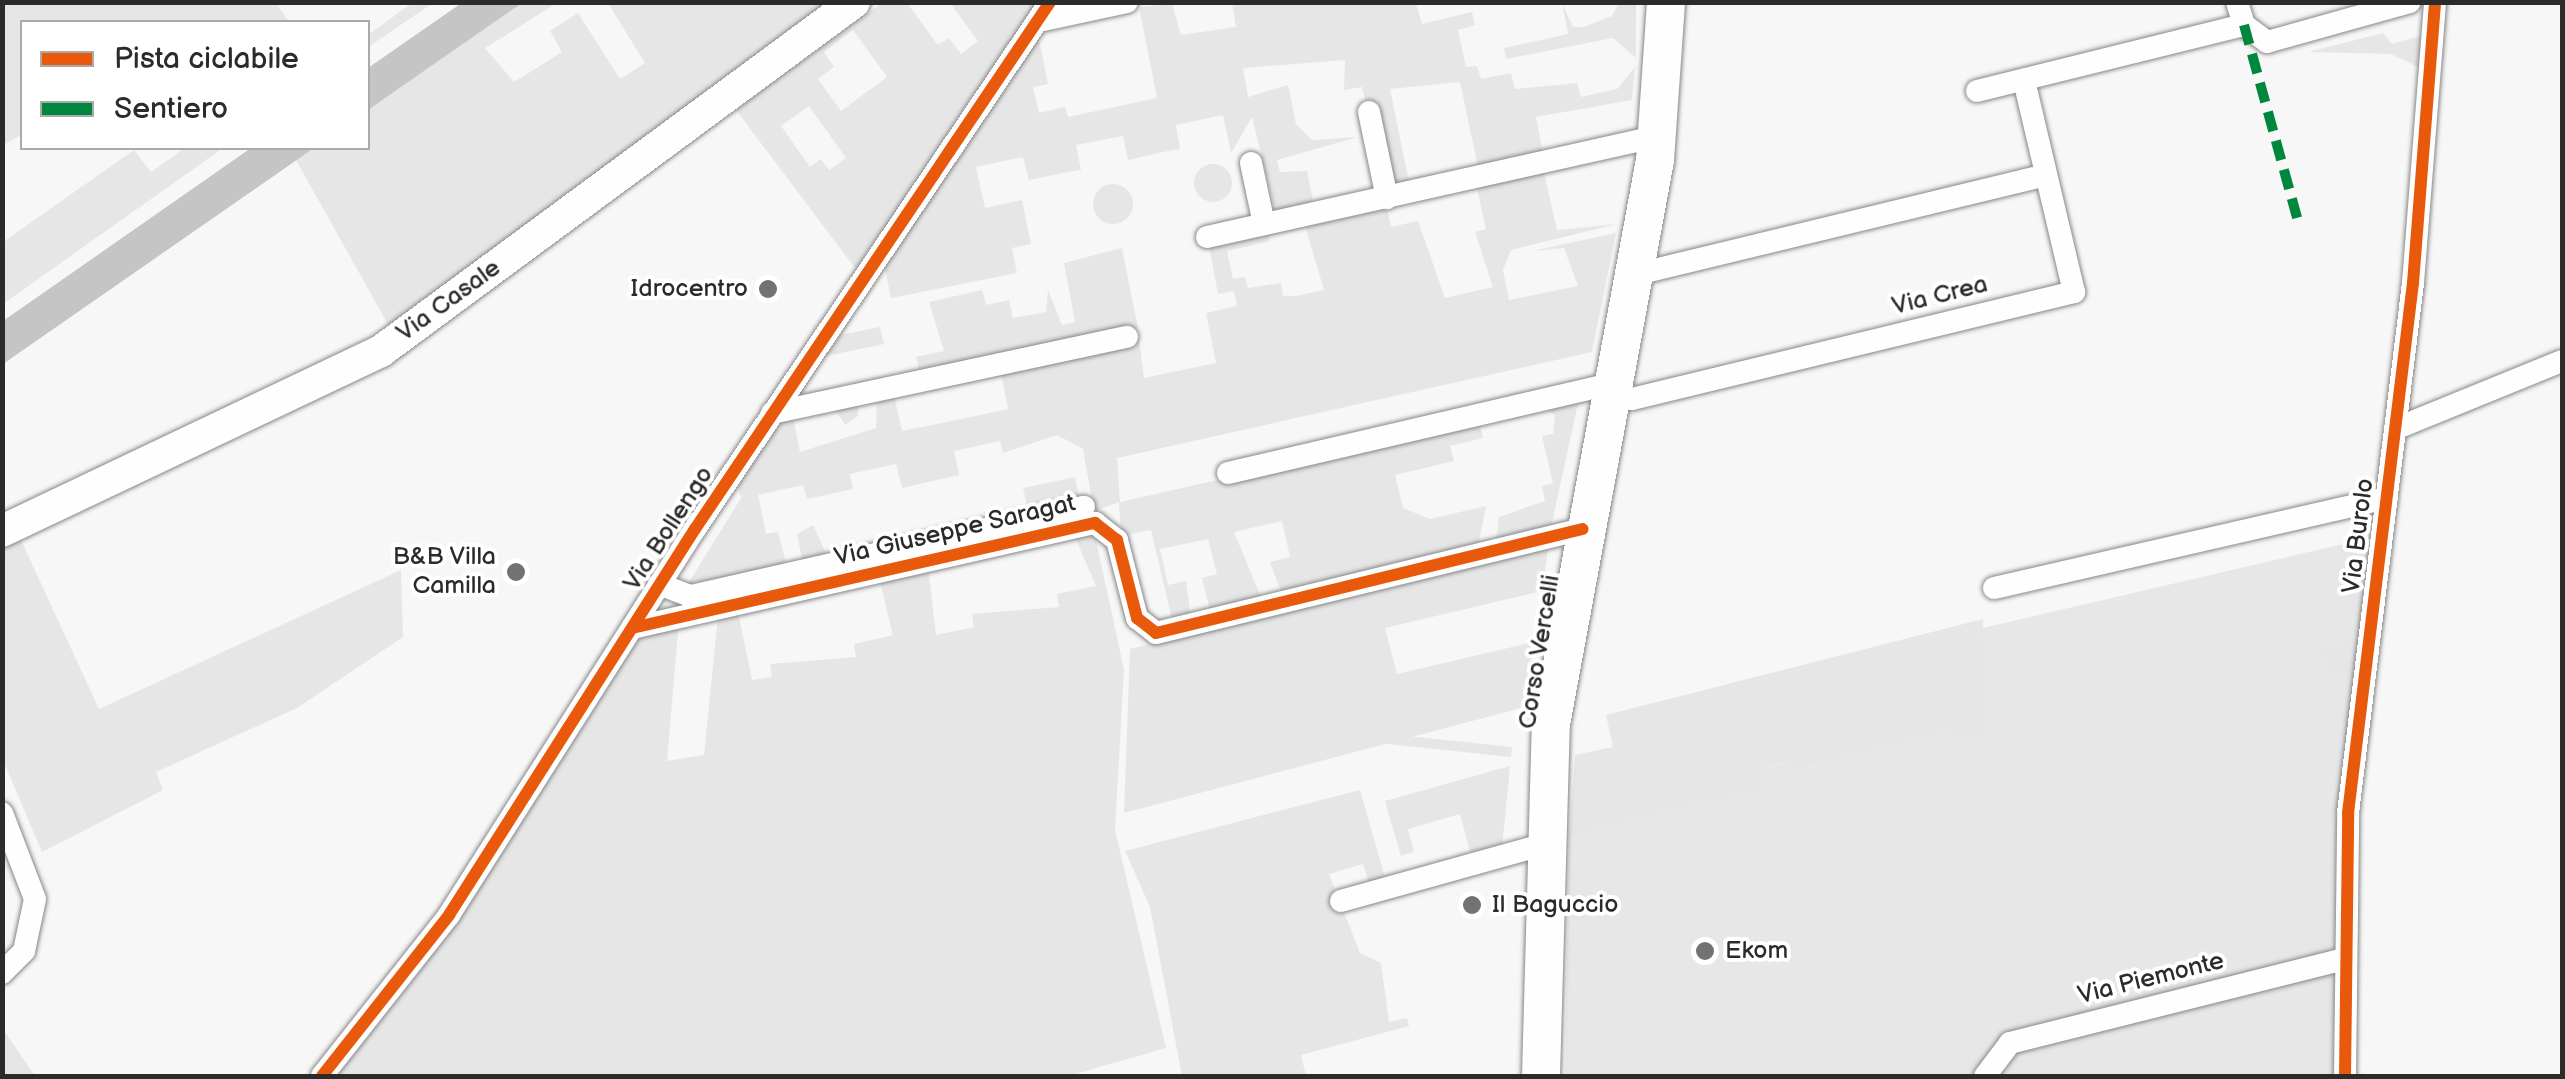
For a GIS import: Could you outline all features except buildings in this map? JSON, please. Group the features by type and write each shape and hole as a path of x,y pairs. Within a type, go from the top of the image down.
{"main road":[{"name":"Via Casale","path":"2,530 380,351 854,2"},
{"name":"Corso Vercelli","path":"1541,1076 1542,844 1582,530 1658,136 1666,2"}],"street":[{"path":"1977,91 2240,14 2267,42 2410,2"},
{"name":"Via Burolo","path":"2345,1076 2348,813 2396,428 2435,2"},
{"name":"Via Bollengo","path":"322,1076 448,914 659,584 1044,12 1125,7"},
{"name":"Via Crea","path":"1609,390 1632,399 2074,292 2024,80"},
{"path":"1369,112 1387,198"},
{"path":"1207,237 1255,214 1387,198 1658,136"},
{"path":"1251,163 1255,214"},
{"path":"1633,275 2033,178"},
{"path":"772,413 1127,337"},
{"path":"2396,428 2562,361"},
{"path":"1228,473 1609,390"},
{"path":"1994,588 2387,498"},
{"path":"659,584 692,596 1084,507"},
{"name":"Via Giuseppe Saragat","path":"632,628 1095,524 1118,540 1137,618 1156,633 1582,530"},
{"path":"2,813 35,899 24,951 2,972"},
{"path":"1341,901 1542,844"},
{"name":"Via Piemonte","path":"1986,1076 2010,1043 2345,958"}],"shaded area":[{"path":"3,2 276,3 288,20 20,20 20,136 3,145"},
{"path":"463,2 522,3 370,109 370,67"},
{"path":"412,3 433,3 370,46 370,34"},
{"path":"522,3 557,3 485,48 514,82 562,52 550,31 578,13 620,79 645,63 608,3 838,3 390,328 296,160 311,150 370,150 370,109"},
{"path":"882,3 907,3 938,45 949,38 961,54 978,41 950,3 1046,3 861,276 736,110","holes":["853,30 887,77 841,111 818,79 834,67 824,52","809,106 846,158 829,170 821,159 810,167 781,126"]},
{"path":"1232,3 1416,3 1422,24 1472,12 1475,25 1458,30 1466,67 1477,66 1481,79 1511,73 1515,89 1577,83 1581,97 1617,89 1635,67 1632,100 1536,117 1543,153 1478,167 1460,82 1390,89 1409,182 1388,186 1362,87 1344,90 1345,60 1243,68 1248,97 1288,85 1296,124 1312,140 1358,137 1277,160 1280,172 1307,171 1314,206 1276,214 1252,117 1231,153 1223,115 1176,125 1180,149 1128,160 1123,136 1076,145 1081,170 1029,180 1023,157 976,167 985,208 1022,200 1031,244 1012,248 1017,273 891,298 884,264 1038,34 1048,84 1033,87 1039,113 1065,107 1068,117 1157,98 1139,7 1172,4 1181,35 1236,27"},
{"path":"1562,3 1573,27 1584,27 1612,16 1619,3 1636,3 1636,58 1613,38 1506,59 1504,48 1568,34"},
{"path":"2383,33 2392,44 2424,35 2422,69 2391,54 2308,52"},
{"path":"134,150 151,172 182,150 220,150 3,304 3,242"},
{"path":"248,150 311,150 3,364 3,321"},
{"path":"1213,164 1226,170 1232,183 1226,196 1213,202 1200,196 1194,183 1200,170"},
{"path":"1544,173 1557,230 1617,224 1511,250 1503,270 1509,300 1578,286 1564,248 1532,251 1616,233 1592,352 1117,458 1120,502 1479,421 1483,438 1450,446 1454,461 1395,475 1403,508 1430,519 1486,506 1478,548 1283,597 1270,562 1290,557 1282,521 1234,532 1263,602 1211,614 1202,578 1217,574 1208,539 1160,549 1168,585 1186,581 1191,619 1173,623 1151,530 1121,536 1119,502 1094,511 1083,449 1057,435 1003,453 1000,441 954,451 959,475 902,488 896,464 850,474 853,489 807,499 803,485 758,495 766,534 778,532 787,567 688,584 741,498 736,480 774,417 859,399 858,416 845,425 835,409 793,417 800,452 876,428 877,395 893,391 902,431 1008,409 1000,368 1139,339 1144,378 1216,363 1206,313 1237,306 1234,291 1218,294 1209,246 1268,234 1270,241 1227,251 1233,279 1245,277 1248,288 1281,283 1283,296 1296,296 1324,290 1305,226 1387,209 1391,227 1418,221 1445,298 1493,287 1475,232 1486,229 1477,188"},
{"path":"1113,184 1127,190 1133,204 1127,218 1113,224 1099,218 1093,204 1099,190"},
{"path":"1122,248 1138,328 921,377 916,357 944,351 929,302 982,290 986,305 1009,300 1013,318 1046,312 1048,290 1062,325 1075,322 1064,263"},
{"path":"880,327 884,344 816,358 831,337"},
{"path":"1579,399 1551,527 1496,543 1499,517 1545,501 1542,486 1553,483 1542,436 1553,434 1555,415 1539,407"},
{"path":"1075,477 1080,500 1028,511 1023,488"},
{"path":"813,525 828,558 803,564 797,534"},
{"path":"1094,531 1124,670 1115,830 1166,1048 1068,1076 331,1076 636,632 679,620 667,761 704,755 718,616 738,612 752,680 772,677 770,664 856,657 854,644 893,635 879,578 928,567 936,635 974,627 972,614 1059,607 1057,594 1096,586 1074,535"},
{"path":"20,538 99,709 401,570 403,637 297,708 156,772 163,790 42,852 3,760 2,545"},
{"path":"2369,538 2341,803 2336,1076 1565,1076 1569,837 1766,789 1762,768 1791,761 1794,771 1954,729 1987,732 1983,628"},
{"path":"2369,538 2369,565 2344,571 2340,550"},
{"path":"1549,543 1542,591 1385,628 1397,674 1534,642 1525,707 1124,813 1130,649"},
{"path":"1983,619 1987,733 1957,741 1953,730 1793,771 1790,761 1762,768 1767,789 1569,837 1575,755 1613,747 1606,715"},
{"path":"2355,644 2354,679 2326,676 2320,646"},
{"path":"1377,733 1512,747 1511,757 1376,743"},
{"path":"1510,766 1502,848 1419,872 1471,855 1460,814 1408,829 1414,852 1401,856 1385,801"},
{"path":"1360,790 1386,881 1370,886 1363,864 1329,874 1360,953 1381,963 1389,1022 1407,1018 1409,1026 1301,1055 1306,1076 1182,1076 1150,907 1125,851"},
{"path":"3,1029 35,1076 3,1076"}],"marked path":[{"path":"2244,25 2299,225"}],"cycle path":[{"path":"322,1076 449,915 695,529 1050,2"},
{"path":"2345,1076 2348,813 2413,283 2435,2"},
{"path":"632,628 1095,523 1117,540 1137,618 1156,633 1582,529"}],"place":[{"name":"Idrocentro","path":"768,289"},
{"name":"B&B Villa Camilla","path":"516,572"},
{"name":"Il Baguccio","path":"1472,905"},
{"name":"Ekom","path":"1705,951"}]}
